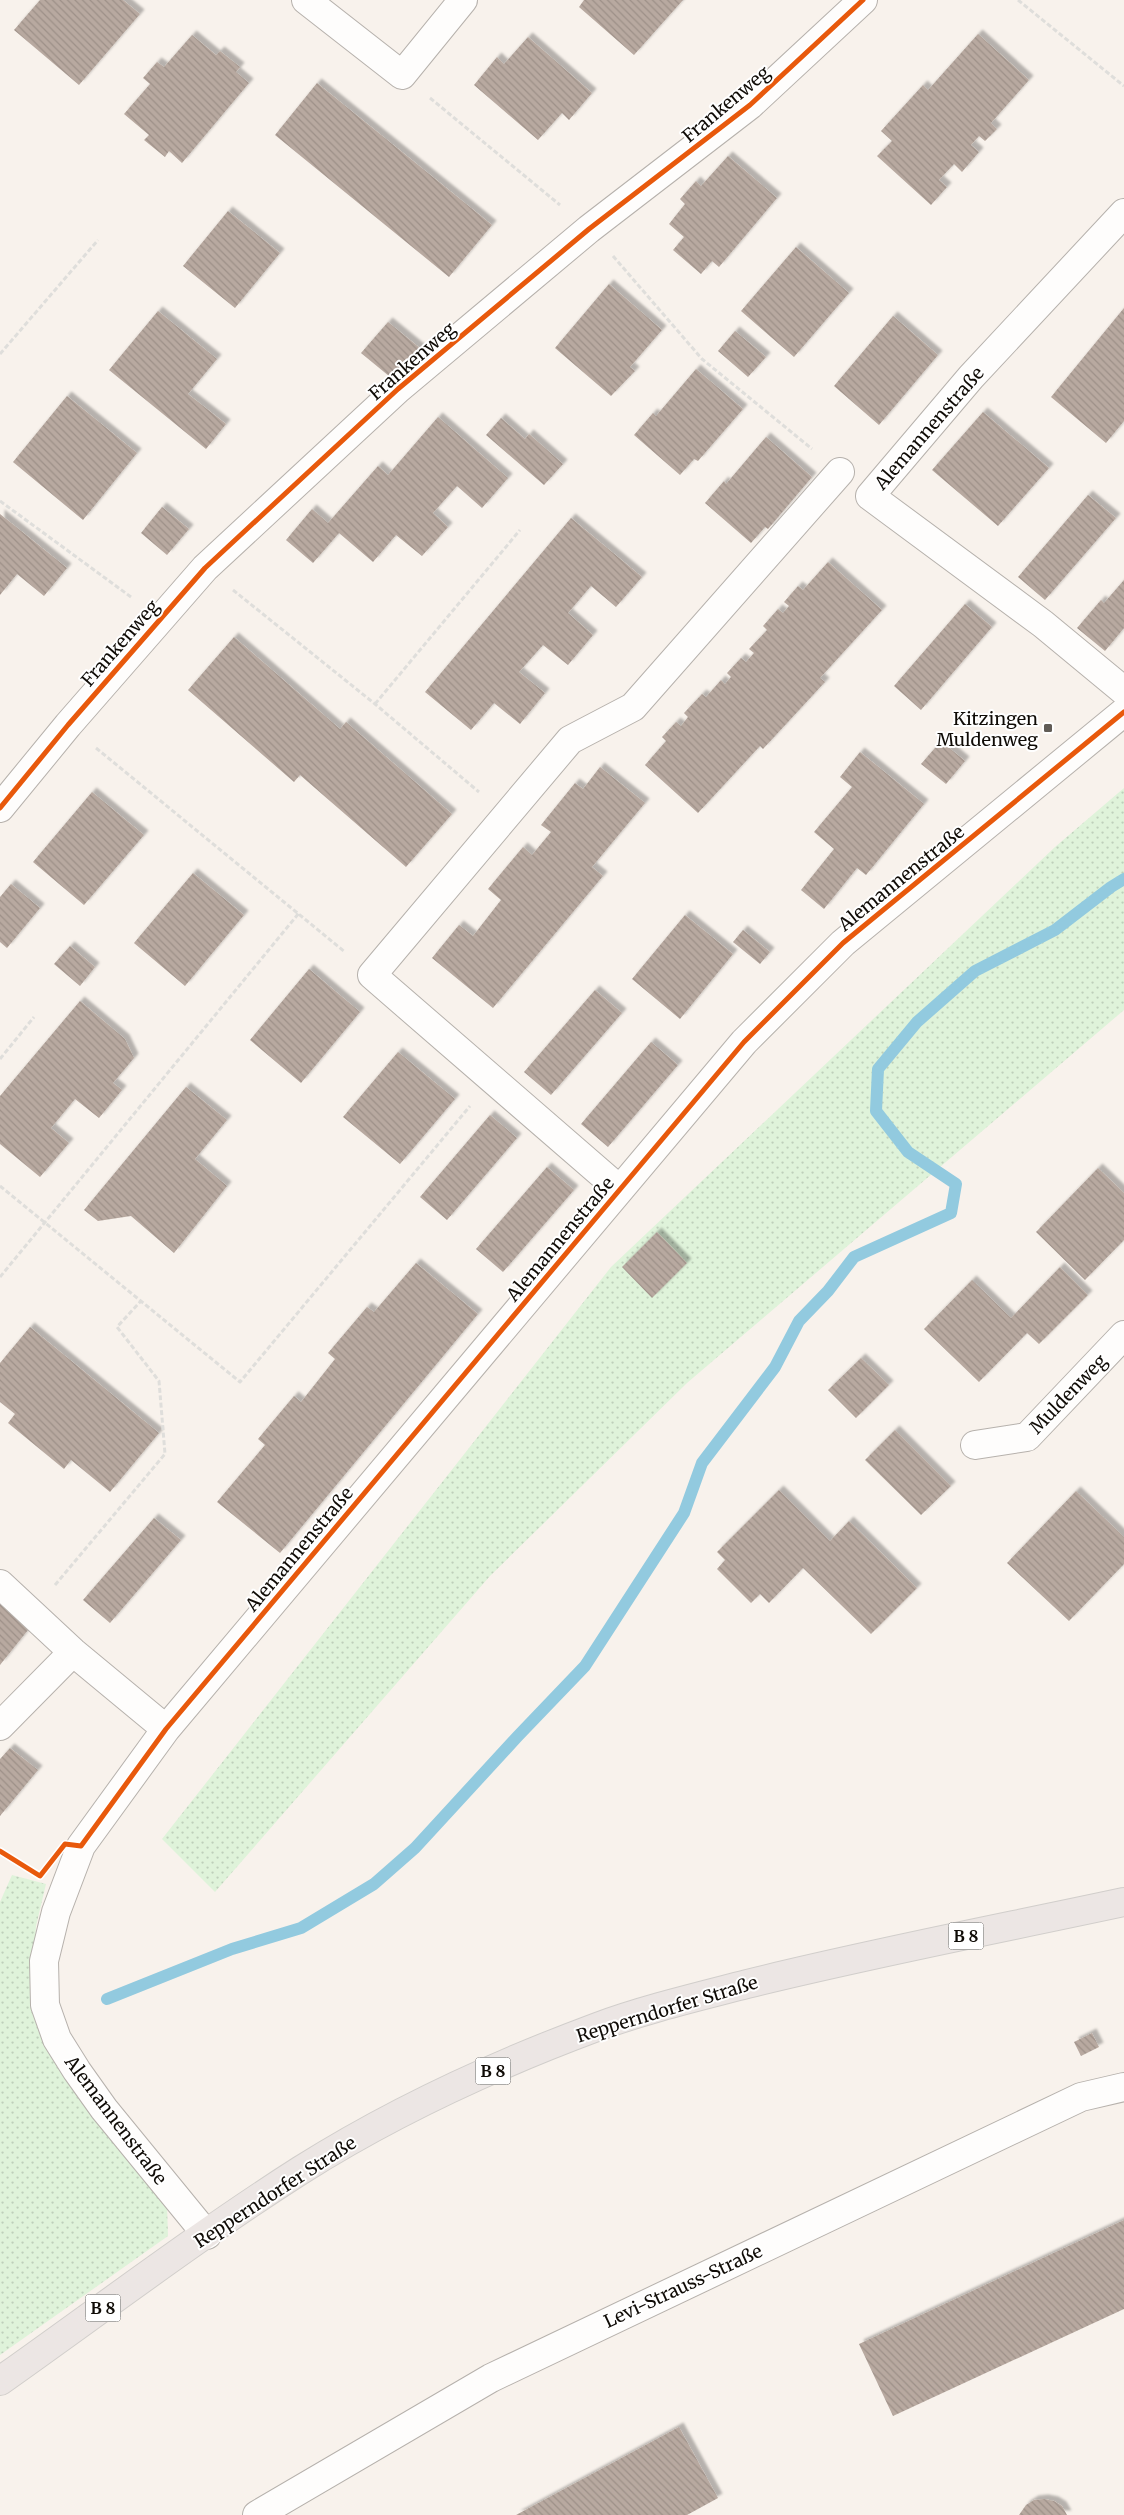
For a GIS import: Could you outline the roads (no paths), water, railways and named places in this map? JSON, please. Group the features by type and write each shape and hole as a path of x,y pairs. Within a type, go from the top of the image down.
{"main road":[{"name":"Repperndorfer Straße","path":"0,2381 301,2170 368,2132 445,2092 600,2026 695,1997 807,1969 1124,1902"}],"street":[{"path":"312,6 402,75 463,0"},
{"name":"Frankenweg","path":"0,808 68,725 205,568 398,390 589,229 750,105 863,0"},
{"name":"Alemannenstraße","path":"1124,213 971,377 870,496 1043,624 1124,691"},
{"name":"Alemannenstraße","path":"619,1189 372,975 570,740 633,707 840,472"},
{"name":"Alemannenstraße","path":"207,2235 104,2109 57,2039 44,2006 44,1961 56,1912 81,1846 166,1729 744,1042 843,944 1124,712"},
{"name":"Muldenweg","path":"975,1445 1027,1437 1124,1335"},
{"path":"0,1584 30,1614 73,1652 166,1729"},
{"path":"0,1726 73,1652"},
{"name":"Levi-Strauss-Straße","path":"257,2515 491,2378 1081,2096 1124,2088 1124,2083"}],"waterway":[{"path":"107,1999 232,1949 301,1928 374,1884 415,1848 585,1666 684,1513 702,1463 775,1367 799,1321 828,1291 854,1257 951,1213 956,1184 908,1152 876,1111 878,1069 917,1022 975,971 1055,930 1124,879"}],"place":[{"name":"Kitzingen Muldenweg","path":"1048,728"}]}
